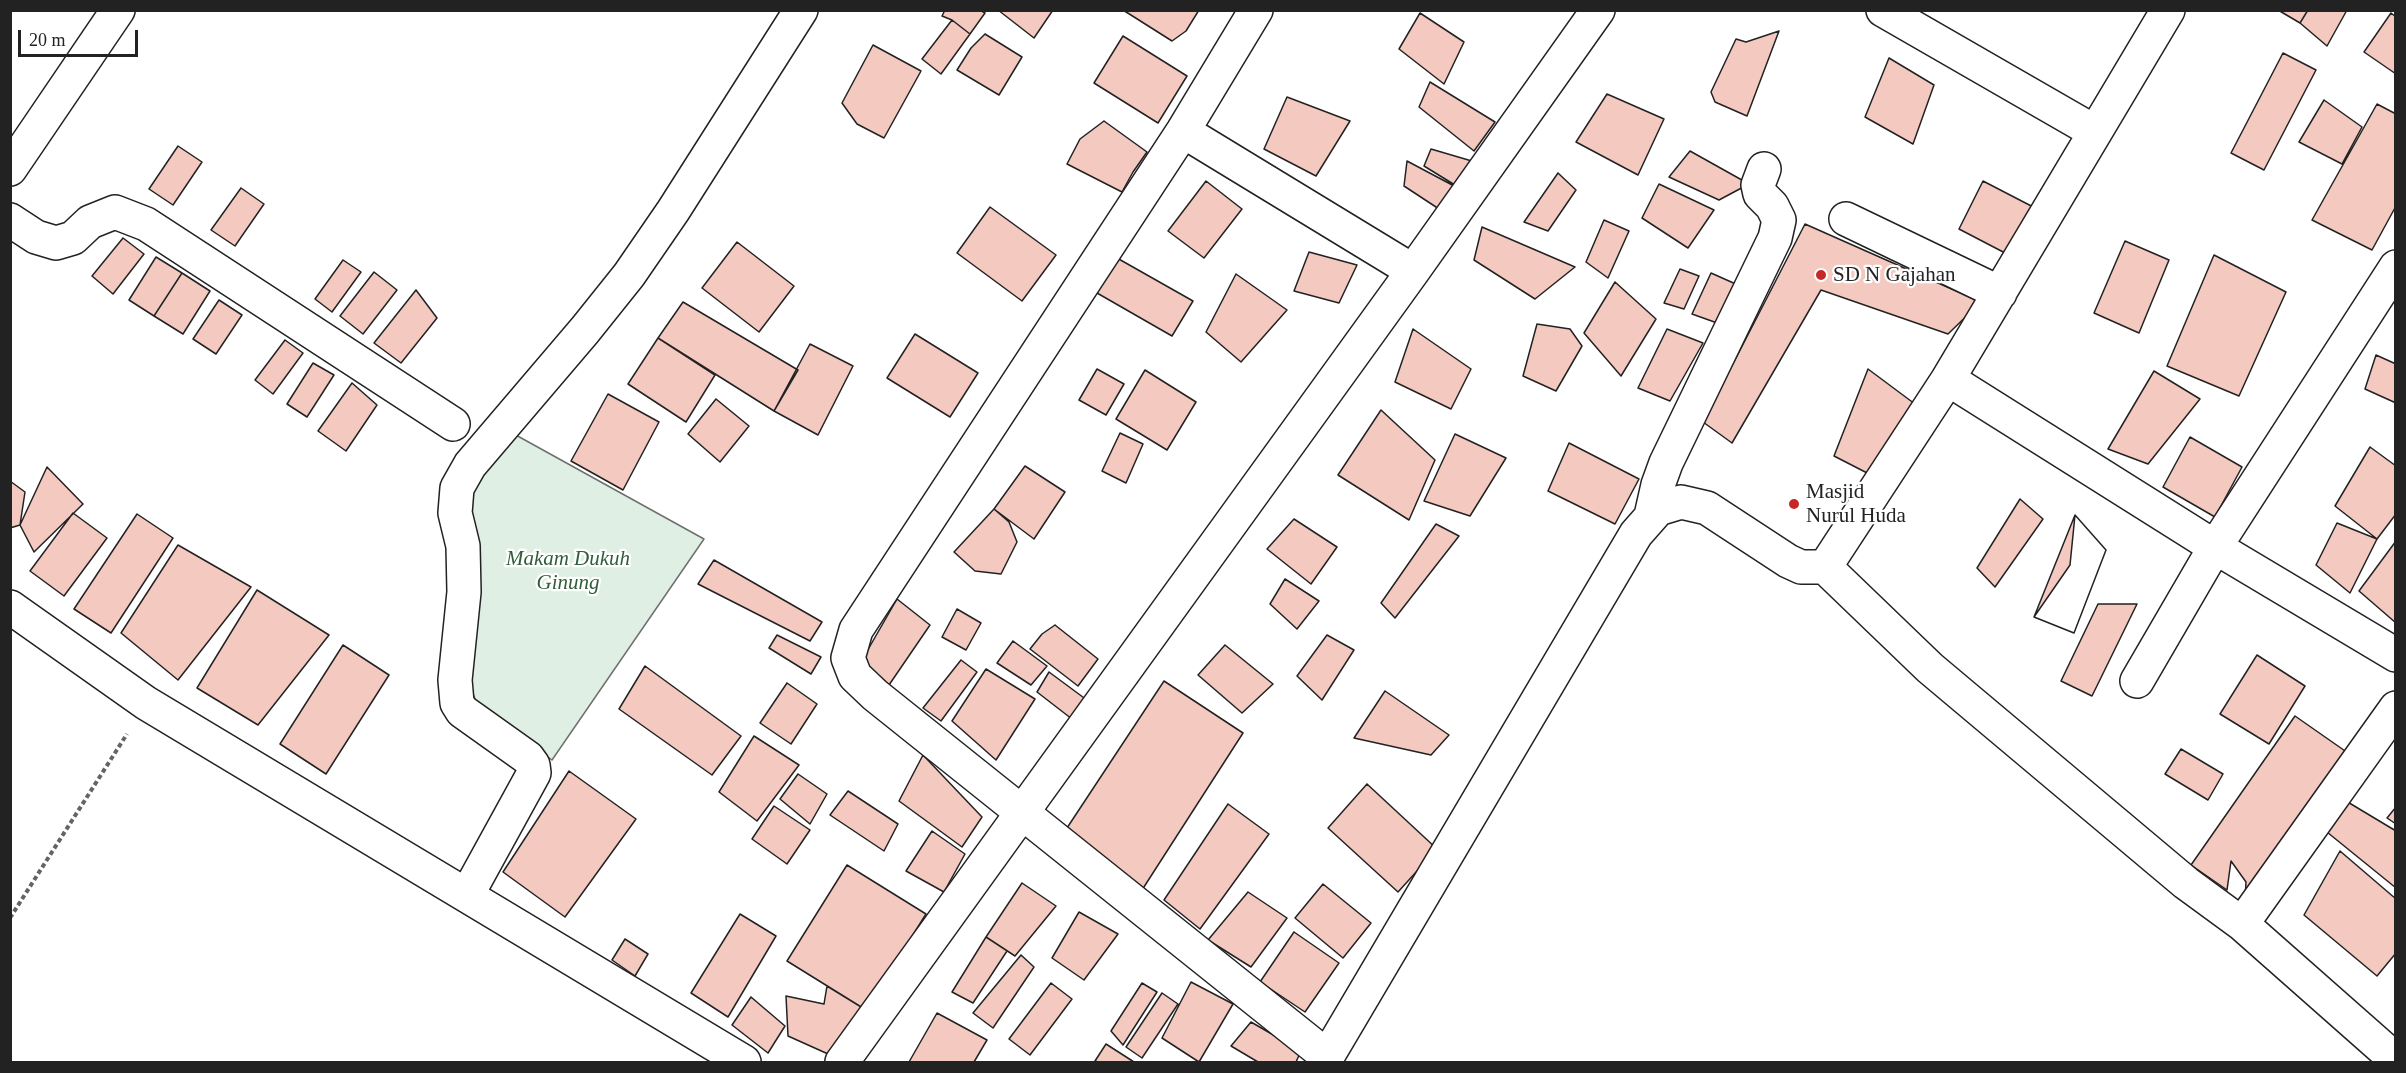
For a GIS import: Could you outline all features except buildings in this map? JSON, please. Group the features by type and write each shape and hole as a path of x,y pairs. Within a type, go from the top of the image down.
{"street":[{"path":"10,169 118,10"},
{"path":"468,895 534,773 533,765 528,758 462,711 458,703 455,680 464,592 463,546 455,513 457,488 470,465 629,275 673,211 801,10"},
{"path":"1256,10 1183,131 856,630 848,658 855,676 875,695 1326,1060 1630,545 1658,509 1682,502 1707,508 1788,561 1801,567 1825,567 1930,668 2186,883 2242,924 2396,1060"},
{"path":"843,1062 1413,271 1598,10"},
{"path":"1883,10 2095,132"},
{"path":"1825,567 1948,378 2168,10"},
{"path":"1183,131 1413,271"},
{"path":"1651,516 1666,463 1775,238 1779,220 1772,206 1760,194 1758,185 1764,169"},
{"path":"10,220 36,237 56,243 73,238 90,222 116,212 146,224 453,424"},
{"path":"1846,219 2000,293"},
{"path":"2137,681 2215,547 2396,267"},
{"path":"1948,378 2215,547 2396,655"},
{"path":"10,607 146,703 744,1062"},
{"path":"2242,924 2396,708"}],"path":[{"path":"10,918 146,703"}],"green space":[{"name":"Makam Dukuh Ginung","path":"514,434 704,539 552,760 478,707 468,680 466,516 472,486"}],"place":[{"name":"SD N Gajahan","path":"1821,275"},
{"name":"Masjid Nurul Huda","path":"1794,504"}]}
